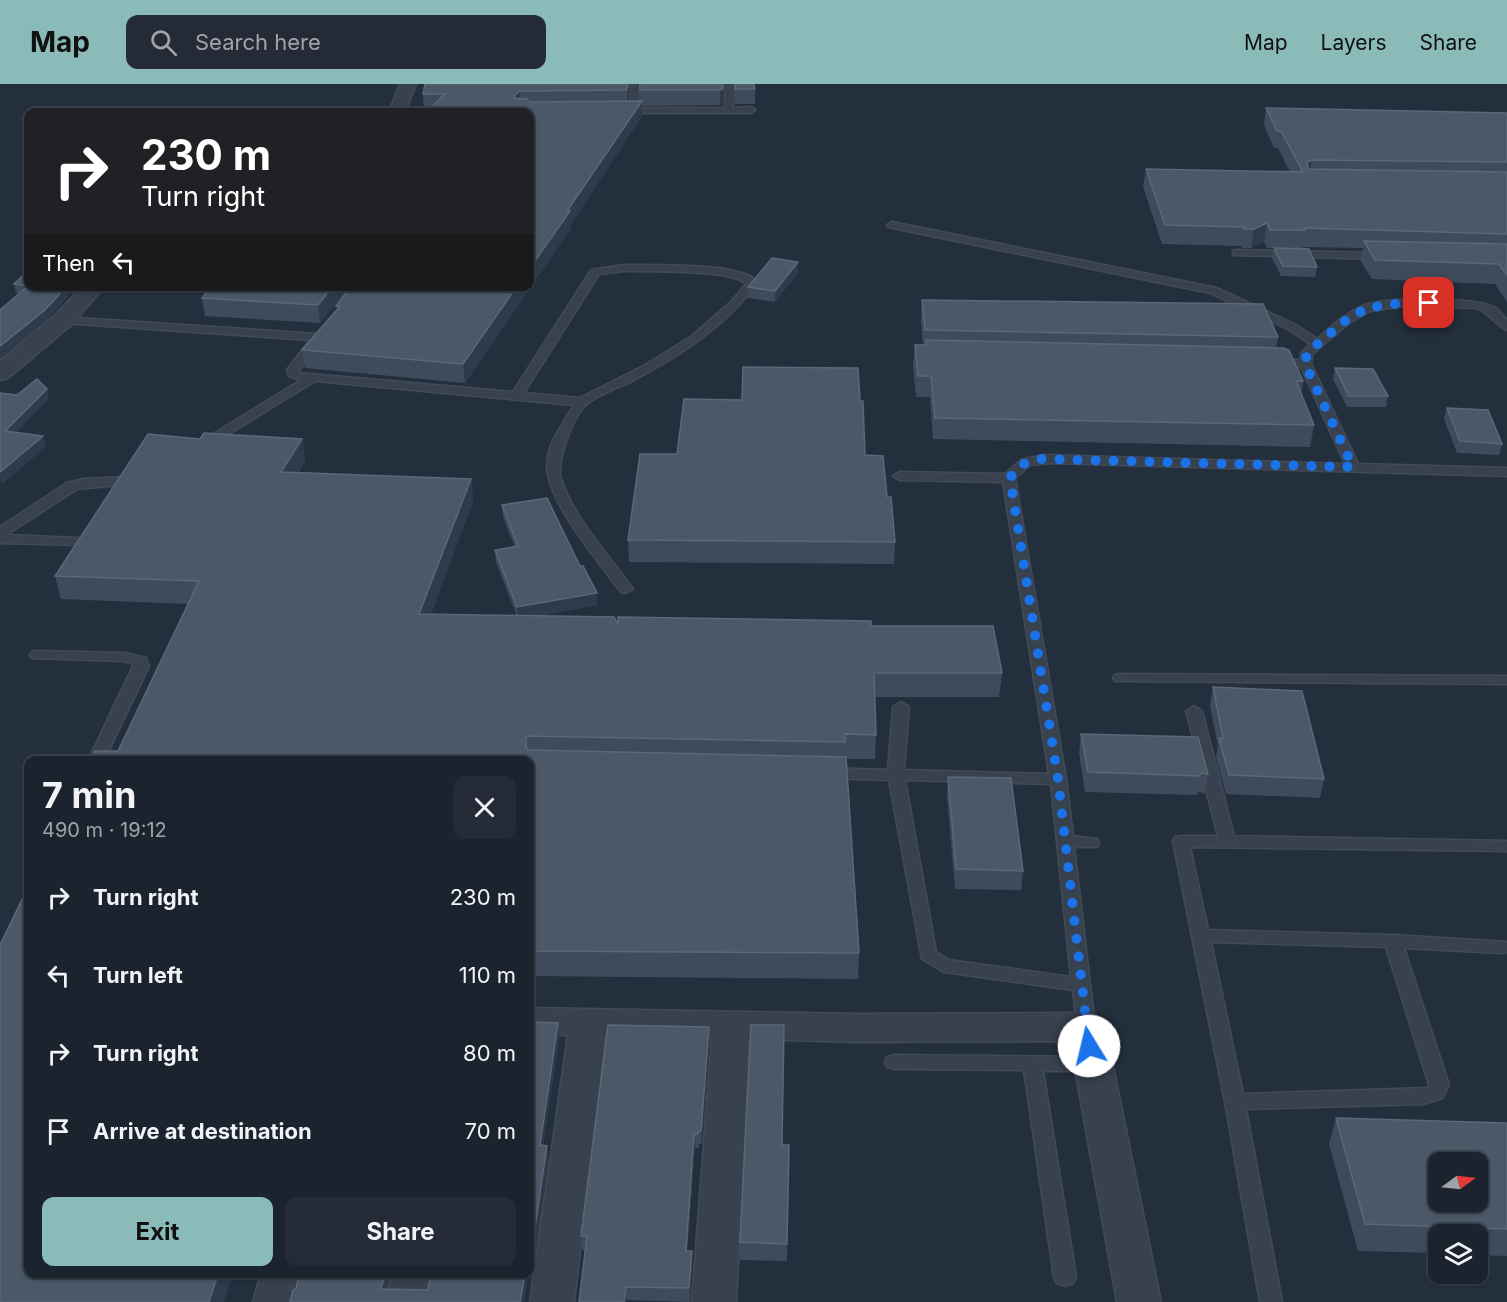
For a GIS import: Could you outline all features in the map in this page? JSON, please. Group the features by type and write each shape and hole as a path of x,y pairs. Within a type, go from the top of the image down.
{"street":[{"path":"399,108 408,84"},
{"path":"0,373 63,320 90,291"},
{"path":"534,1021 857,1028 1089,1046 1139,1302"},
{"path":"552,1302 588,1023"},
{"path":"714,1302 731,1026"},
{"path":"275,1302 281,1278"},
{"path":"407,1302 412,1278"}],"lane":[{"path":"633,111 635,84"},
{"path":"729,110 730,84"},
{"path":"611,111 751,110"},
{"path":"892,225 1213,290 1292,327 1319,345"},
{"path":"1237,253 1390,256"},
{"path":"63,320 322,333 293,370 293,374 311,379 582,402 637,375 700,334 735,306 751,284 751,280 738,274 615,267 595,272 517,395"},
{"path":"1353,467 1305,364 1307,353 1345,321 1367,308 1403,303 1478,304 1492,310 1507,327"},
{"path":"1258,363 1305,364"},
{"path":"206,444 311,379"},
{"path":"582,402 557,449 552,464 553,476 559,490 593,544 626,589"},
{"path":"894,1062 1032,1063 1089,1046 1058,779 1010,478 1017,467 1026,461 1041,459 1507,472"},
{"path":"898,476 1010,478"},
{"path":"0,533 72,486 84,483 125,481"},
{"path":"0,540 78,542"},
{"path":"37,656 124,657 141,661 142,666 104,756"},
{"path":"1120,678 1507,680"},
{"path":"901,706 896,775 928,955 944,966 1081,985"},
{"path":"1194,711 1227,841"},
{"path":"813,773 1058,779"},
{"path":"1271,1302 1235,1102 1180,841 1507,846"},
{"path":"1066,842 1091,843"},
{"path":"1201,936 1502,946"},
{"path":"1235,1102 1423,1097 1435,1093 1439,1084 1393,941"},
{"path":"1032,1063 1065,1277"}],"building":[{"path":"425,84 628,84 627,90 520,91 514,98 527,99 529,102 642,101 534,262 534,108 431,108 445,94 423,94"},
{"path":"640,84 723,84 723,89 640,90"},
{"path":"735,84 754,84 755,89 735,89"},
{"path":"1266,108 1507,113 1507,162 1312,160 1307,162 1308,169 1507,172 1507,234 1304,228 1305,230 1270,230 1267,223 1254,229 1165,225 1146,169 1303,172 1281,131 1277,131"},
{"path":"1364,241 1507,244 1507,275 1499,264 1375,260"},
{"path":"1274,248 1309,249 1317,267 1283,266"},
{"path":"772,258 798,262 775,291 748,287"},
{"path":"24,275 24,285 14,284"},
{"path":"24,289 62,291 45,310 0,346 0,310"},
{"path":"207,291 329,291 318,305 202,298"},
{"path":"347,291 514,291 463,364 302,350 340,306 336,306"},
{"path":"922,300 1263,304 1278,337 925,330"},
{"path":"926,340 1283,348 1289,350 1303,381 1296,381 1314,425 935,418 931,376 918,376 915,345 926,345"},
{"path":"743,367 858,368 860,401 863,401 865,455 883,456 887,497 891,497 895,542 628,540 640,454 677,454 684,399 742,400"},
{"path":"1335,368 1373,369 1388,396 1349,396"},
{"path":"37,379 47,389 5,431 43,436 0,472 0,393 17,395"},
{"path":"1447,408 1488,410 1502,444 1460,441"},
{"path":"204,433 302,439 281,472 471,479 419,614 614,617 618,624 618,617 871,621 871,626 993,626 1002,673 874,673 876,735 845,734 845,742 526,736 528,750 846,757 859,953 534,951 534,756 92,756 95,751 118,751 199,581 55,576 148,434 200,439"},
{"path":"547,498 580,566 583,566 597,593 517,607 495,550 518,546 502,505"},
{"path":"1213,687 1302,691 1324,779 1229,775 1219,738 1223,738"},
{"path":"1081,734 1198,737 1208,774 1200,773 1200,776 1088,772"},
{"path":"948,777 1011,778 1023,871 956,869"},
{"path":"24,895 24,1278 217,1278 209,1302 0,1302 0,945"},
{"path":"534,1022 558,1023 540,1145 547,1146 534,1234"},
{"path":"608,1025 709,1027 701,1131 694,1134 686,1251 692,1251 689,1288 626,1287 624,1302 579,1302 587,1236 581,1236"},
{"path":"751,1025 784,1025 782,1145 789,1145 787,1244 740,1242"},
{"path":"1336,1118 1507,1123 1507,1229 1488,1228 1488,1224 1428,1224 1428,1226 1365,1224"},
{"path":"298,1278 384,1278 381,1289 428,1290 430,1278 524,1278 520,1302 290,1302 293,1290 296,1289"}],"route":[{"path":"1089,1046 1058,779 1010,478 1017,467 1026,461 1041,459 1353,467 1305,364 1307,353 1345,321 1367,308 1403,303 1429,303"}]}
